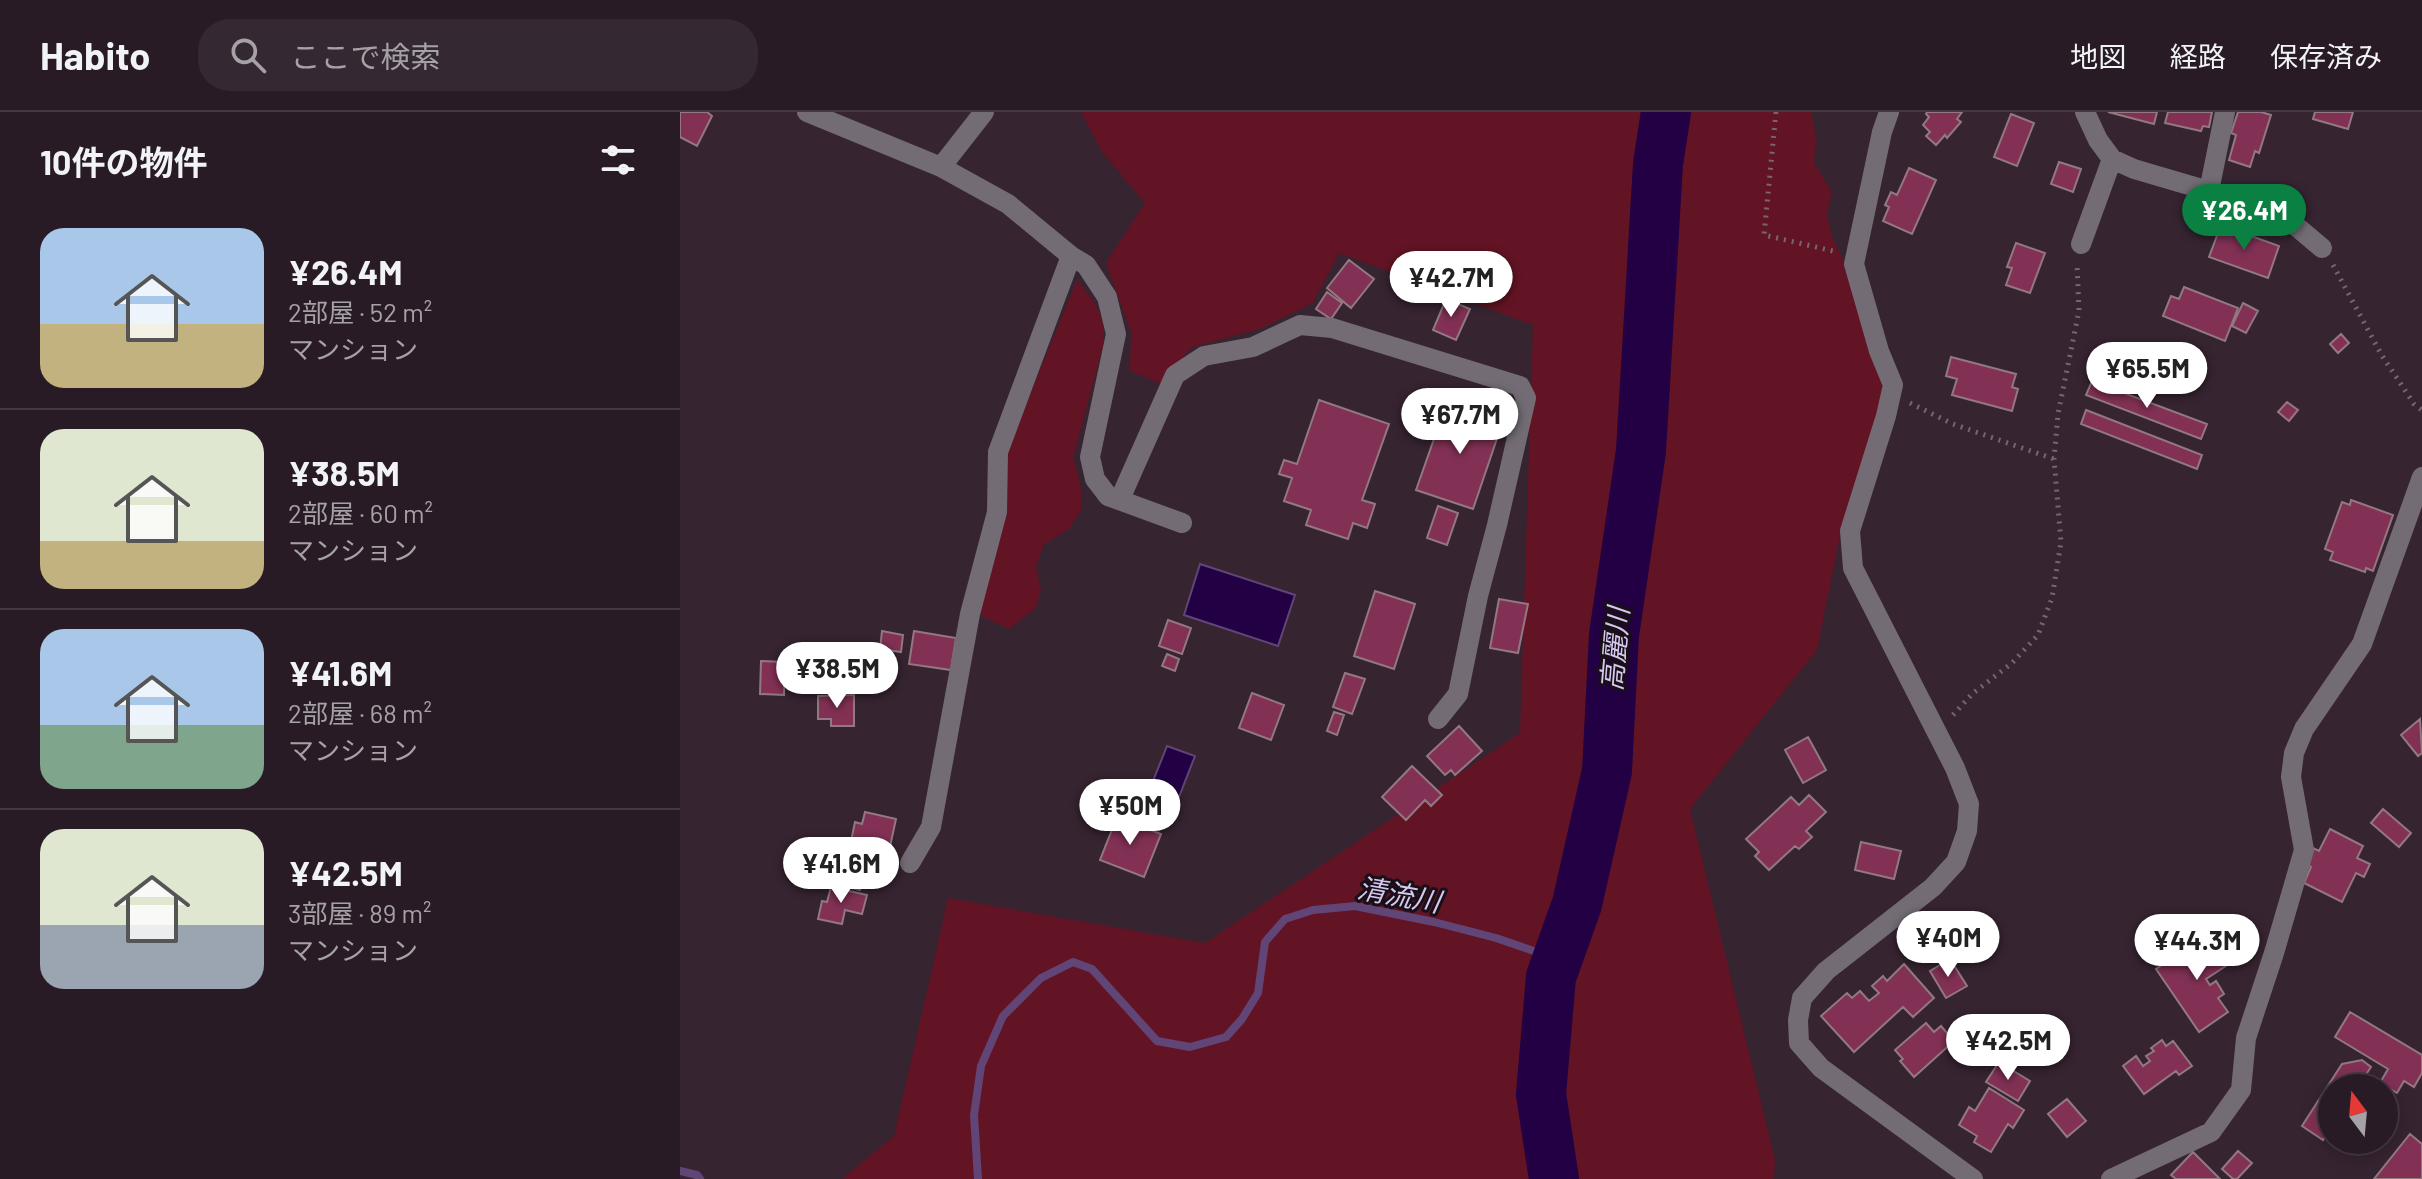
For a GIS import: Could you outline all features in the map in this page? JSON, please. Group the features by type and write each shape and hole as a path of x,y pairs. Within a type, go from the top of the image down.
{"street":[{"path":"807,112 941,167 1008,204 1086,265 1107,297 1116,334 1090,457 1095,479 1108,496 1182,523"},
{"path":"941,167 984,112"},
{"path":"1889,112 1854,264 1879,351 1893,385 1850,531 1853,568 1955,768 1969,804 1967,831 1956,862 1933,887 1826,971 1802,998 1798,1020 1799,1043 1821,1068 1973,1179"},
{"path":"2085,112 2098,140 2112,159 2291,222 2322,248"},
{"path":"2209,191 2225,112"},
{"path":"2081,244 2112,159"},
{"path":"910,863 931,827 970,614 997,512 998,452 1071,256"},
{"path":"1120,499 1175,375 1204,356 1253,347 1300,325 1332,328 1520,386 1526,398 1478,596 1458,694 1438,719"},
{"path":"2111,1179 2211,1132 2241,1090 2246,1038 2304,850 2291,777 2294,753 2304,729 2362,644 2422,477"}],"path":[{"path":"1776,112 1764,235 1856,256"},
{"path":"1937,734 1972,694 2012,663 2038,635 2052,598 2061,542 2054,459 2058,414 2079,311 2076,271 2081,244"},
{"path":"2322,248 2343,280 2381,354 2414,404 2422,410"},
{"path":"1893,385 1912,404 1953,424 2054,459"}],"shaded area":[{"path":"1081,112 1811,112 1816,137 1814,163 1832,192 1827,214 1832,237 1846,265 1888,381 1841,530 1817,650 1690,809 1775,1160 1774,1179 842,1179 894,1136 948,898 1205,943 1520,733 1533,325 1339,253 1313,303 1260,329 1192,347 1161,384 1130,371 1131,332 1106,263 1145,203 1102,152"},
{"path":"1077,280 1097,308 1103,323 1104,342 1073,458 1081,487 1081,510 1069,529 1044,544 1036,567 1041,590 1036,608 1009,629 980,615 1007,506 1006,453"},
{"path":"1200,564 1295,595 1278,646 1184,615"},
{"path":"1167,746 1195,756 1177,802 1149,791"}],"building":[{"path":"680,112 707,112 712,116 697,146 680,137"},
{"path":"1927,112 1962,112 1957,119 1961,122 1936,145 1926,136 1930,132 1923,125 1929,117"},
{"path":"2108,112 2157,112 2154,124"},
{"path":"2168,112 2212,112 2209,127 2203,126 2201,131 2165,123"},
{"path":"2238,112 2271,115 2259,153 2255,151 2250,167 2229,160 2236,135 2231,133"},
{"path":"2315,112 2353,112 2348,129 2313,119"},
{"path":"2011,114 2034,123 2017,166 1994,157"},
{"path":"2059,162 2081,169 2073,192 2051,184"},
{"path":"1909,168 1936,180 1912,234 1883,221 1891,192 1897,195"},
{"path":"2221,225 2279,246 2268,278 2209,257"},
{"path":"2016,243 2045,253 2030,293 2006,285 2012,268 2007,267"},
{"path":"1349,260 1374,279 1351,308 1327,288"},
{"path":"2184,287 2238,308 2225,341 2163,316 2171,296 2179,299"},
{"path":"1327,292 1342,303 1331,319 1316,309"},
{"path":"1446,299 1470,309 1456,340 1433,330"},
{"path":"2243,303 2258,311 2246,333 2232,326"},
{"path":"2341,334 2349,343 2338,353 2330,344"},
{"path":"1951,357 2016,374 2012,387 2018,389 2012,411 1952,395 1957,379 1946,376"},
{"path":"2092,381 2207,424 2201,439 2086,395"},
{"path":"1319,400 1389,424 1362,500 1375,504 1367,528 1353,523 1348,539 1306,525 1311,510 1284,501 1292,478 1279,474 1284,460 1297,464"},
{"path":"1447,402 1503,421 1473,509 1416,490"},
{"path":"2287,402 2298,410 2289,421 2278,412"},
{"path":"2086,410 2202,455 2197,469 2081,424"},
{"path":"2351,500 2393,515 2373,571 2366,568 2365,572 2330,560 2333,552 2325,549 2342,502 2350,505"},
{"path":"1438,506 1458,513 1447,545 1427,538"},
{"path":"1375,591 1415,604 1394,669 1354,656"},
{"path":"1499,599 1528,604 1518,653 1490,648"},
{"path":"1168,620 1191,628 1182,654 1159,646"},
{"path":"882,631 903,635 901,652 880,649"},
{"path":"914,631 956,638 951,670 909,664"},
{"path":"839,646 840,652 849,651 851,672 812,677 810,658 819,656 818,649"},
{"path":"1167,654 1179,659 1175,671 1162,666"},
{"path":"761,661 785,662 784,695 760,694"},
{"path":"1345,673 1365,679 1352,714 1333,707"},
{"path":"1252,693 1284,705 1271,740 1239,728"},
{"path":"854,695 854,726 831,726 831,719 818,719 818,696"},
{"path":"1334,712 1344,715 1337,735 1327,731"},
{"path":"2420,719 2422,753 2418,756 2401,735"},
{"path":"1459,726 1482,751 1455,775 1451,770 1445,775 1427,756"},
{"path":"1808,737 1826,770 1803,783 1785,750"},
{"path":"1412,766 1442,795 1431,806 1425,800 1406,820 1382,797"},
{"path":"1809,795 1826,812 1806,831 1812,837 1799,849 1795,846 1769,870 1755,856 1759,852 1746,839 1791,797 1799,805"},
{"path":"2383,809 2411,833 2399,847 2371,823"},
{"path":"865,812 896,819 889,851 874,848 874,852 850,846 855,822 862,824"},
{"path":"1117,817 1161,834 1144,877 1100,860"},
{"path":"2330,829 2363,846 2357,858 2370,864 2364,877 2356,873 2342,902 2304,883 2311,867 2305,864 2313,848 2319,851"},
{"path":"1861,842 1901,851 1894,879 1855,870"},
{"path":"849,850 878,856 875,873 864,870 860,890 836,884 842,857 847,858"},
{"path":"831,887 867,895 862,914 845,910 842,924 818,919 822,901 827,902"},
{"path":"2208,934 2229,964 2206,979 2210,985 2216,981 2224,994 2218,998 2228,1012 2199,1032 2156,969"},
{"path":"1950,959 1967,986 1946,998 1930,971"},
{"path":"1904,964 1934,998 1913,1017 1903,1007 1854,1052 1821,1016 1847,993 1852,998 1860,991 1869,1001 1879,993 1872,986 1883,976 1887,981"},
{"path":"2350,1012 2422,1055 2422,1073 2414,1087 2404,1081 2398,1091 2398,1074 2385,1074 2388,1069 2335,1037"},
{"path":"1926,1023 1934,1032 1941,1026 1954,1041 1914,1077 1895,1050"},
{"path":"2162,1040 2166,1046 2173,1041 2192,1066 2179,1075 2176,1071 2144,1094 2123,1066 2136,1056 2143,1066 2150,1061 2146,1056 2154,1051 2151,1048"},
{"path":"2362,1060 2371,1067 2366,1074 2336,1074 2342,1064"},
{"path":"1999,1062 2030,1081 2018,1101 1986,1082"},
{"path":"1989,1088 2024,1110 2013,1128 2008,1124 1991,1152 1974,1142 1977,1136 1959,1125 1969,1107 1975,1111"},
{"path":"2067,1099 2086,1121 2067,1137 2048,1114"},
{"path":"2318,1101 2318,1137 2302,1126"},
{"path":"2410,1134 2422,1144 2422,1179 2374,1179 2394,1154 2398,1154 2398,1149"},
{"path":"2238,1151 2252,1163 2237,1179 2233,1179 2222,1169"},
{"path":"2193,1152 2220,1179 2176,1179 2171,1175"}],"waterway":[{"name":"高麗川","path":"1554,1179 1541,1094 1551,977 1577,904 1607,771 1614,635 1641,451 1658,164 1666,112"},
{"name":"清流川","path":"978,1179 974,1115 981,1066 1003,1016 1041,978 1073,962 1092,969 1157,1041 1190,1047 1226,1037 1258,993 1265,942 1285,919 1313,910 1355,906 1496,938 1557,959"},
{"name":"清流川","path":"680,1171 697,1175 700,1179"}]}
